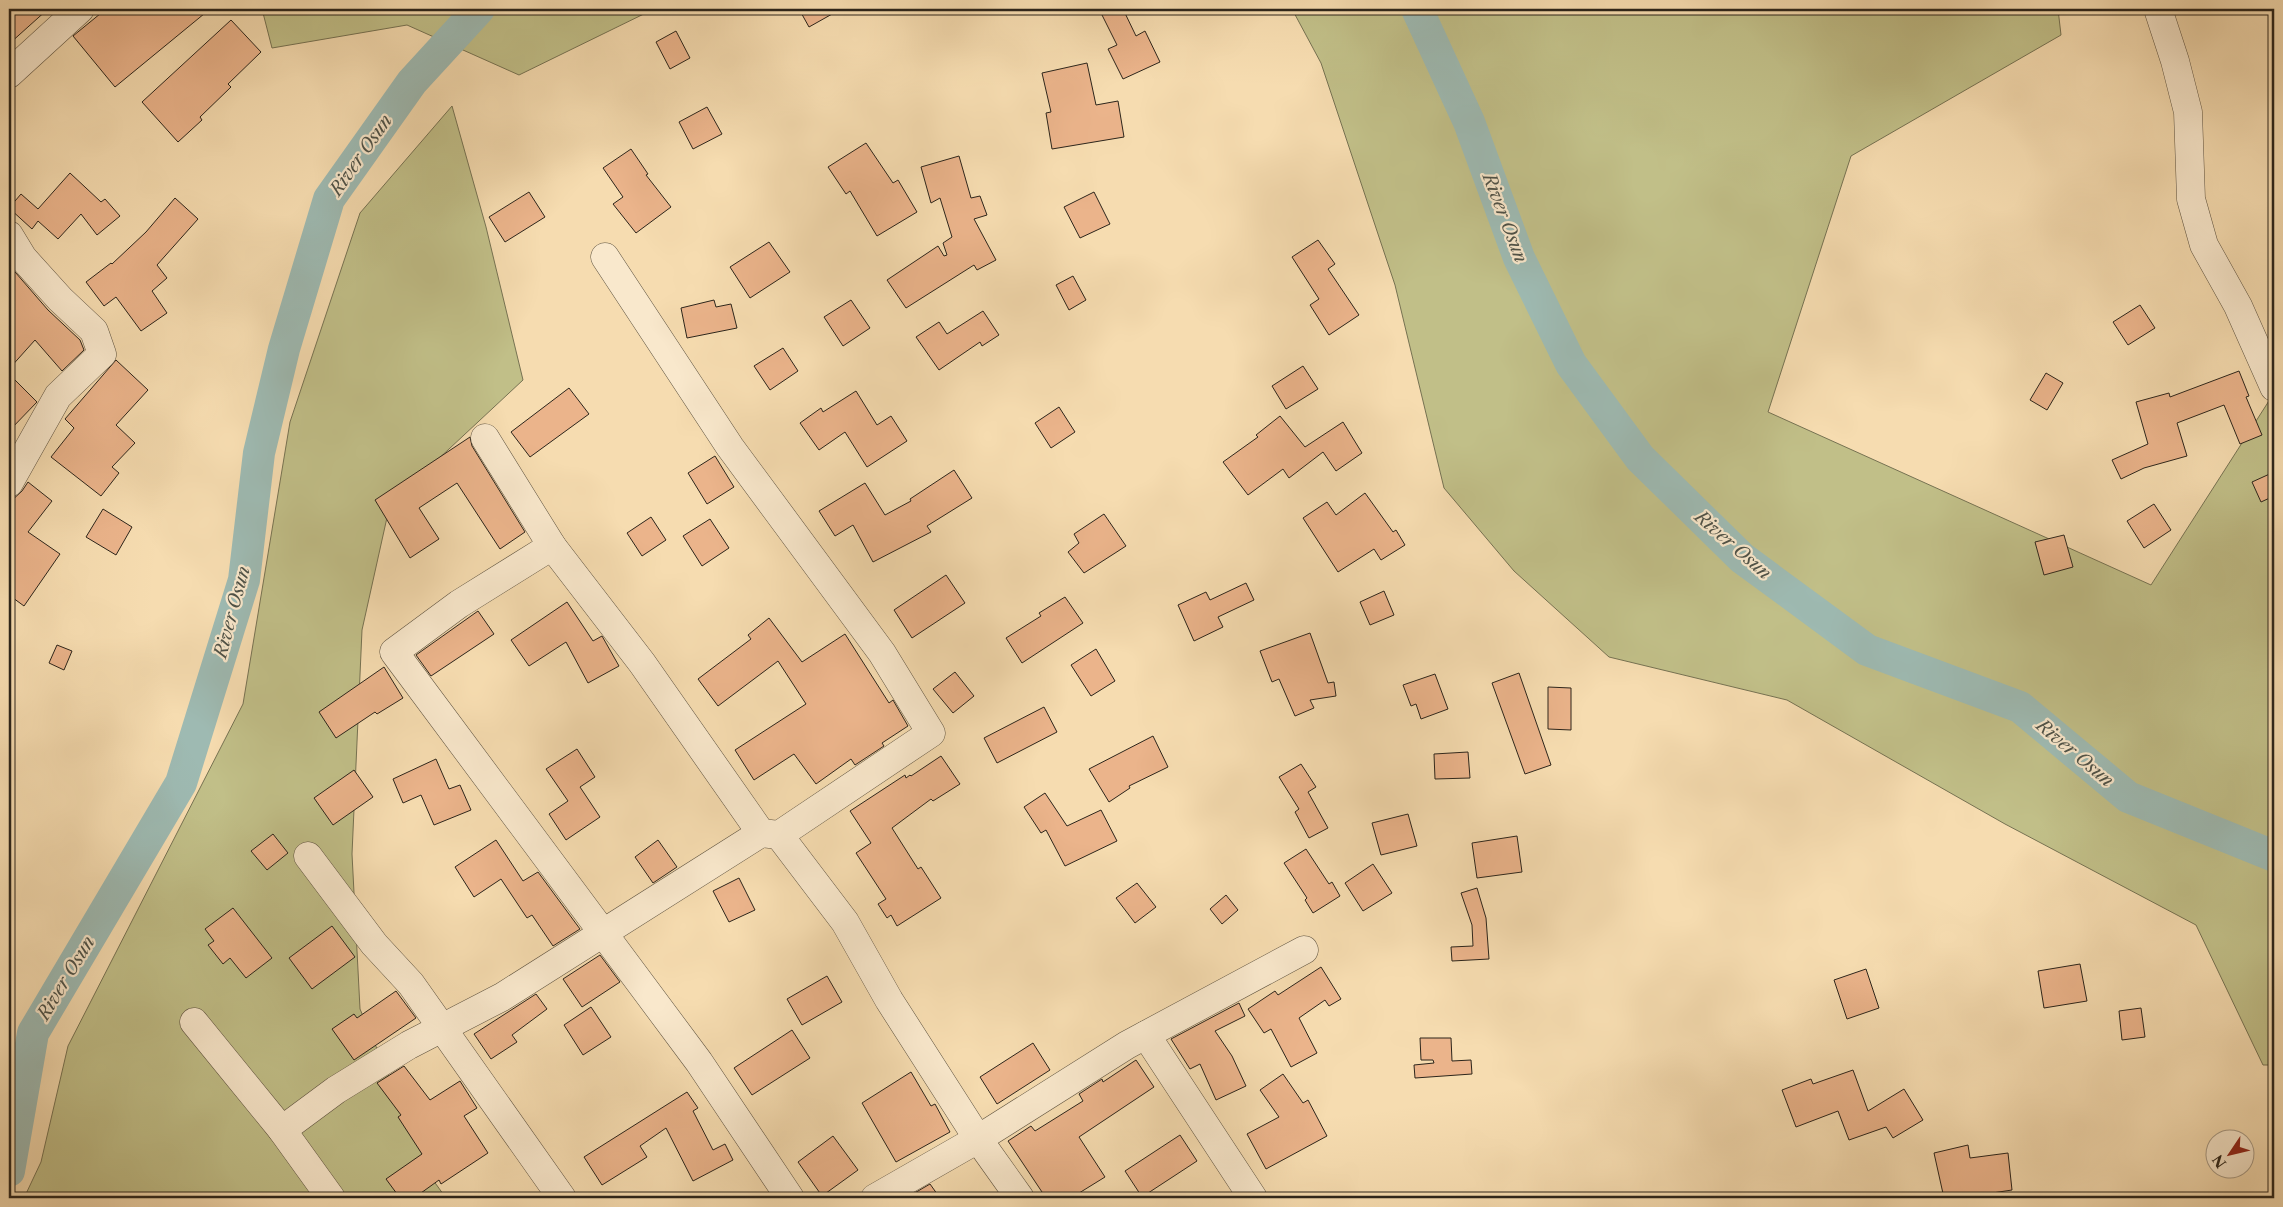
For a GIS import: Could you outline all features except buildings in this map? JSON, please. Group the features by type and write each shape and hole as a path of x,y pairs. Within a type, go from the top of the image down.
{"street":[{"path":"9,74 80,9"},
{"path":"2158,9 2175,62 2188,112 2191,199 2204,245 2238,306 2274,388"},
{"path":"9,235 23,258 60,299 94,331 102,354 58,396 9,483"},
{"path":"282,1130 336,1090 409,1045 502,997 603,933 770,834 931,733 882,652 730,447 605,257"},
{"path":"485,438 552,546 770,834 845,922 889,1000 978,1139 1020,1198"},
{"path":"552,546 459,604 394,652 699,1062 790,1198"},
{"path":"308,856 374,944 411,984 562,1198"},
{"path":"875,1198 978,1139 1146,1034 1304,950"},
{"path":"194,1022 282,1130 331,1198"},
{"path":"1146,1034 1253,1198"}],"shaded area":[{"path":"262,9 654,9 519,75 407,25 272,48"},
{"path":"1292,9 2058,9 2061,35 1851,156 1768,412 2151,585 2274,393 2274,1065 2263,1065 2196,925 2005,824 1787,700 1609,657 1514,571 1444,488 1395,285 1321,63"},
{"path":"452,106 486,227 523,380 390,504 362,630 352,854 360,1009 433,1180 446,1198 24,1198 41,1162 68,1046 243,704 290,422 360,213"}],"waterway":[{"name":"River Osun","path":"9,1171 33,1033 181,783 244,580 259,453 284,349 329,199 412,82 479,9"},
{"name":"River Osun","path":"1417,9 1469,122 1519,258 1571,364 1640,458 1742,558 1867,650 2020,707 2128,797 2274,856"}]}
